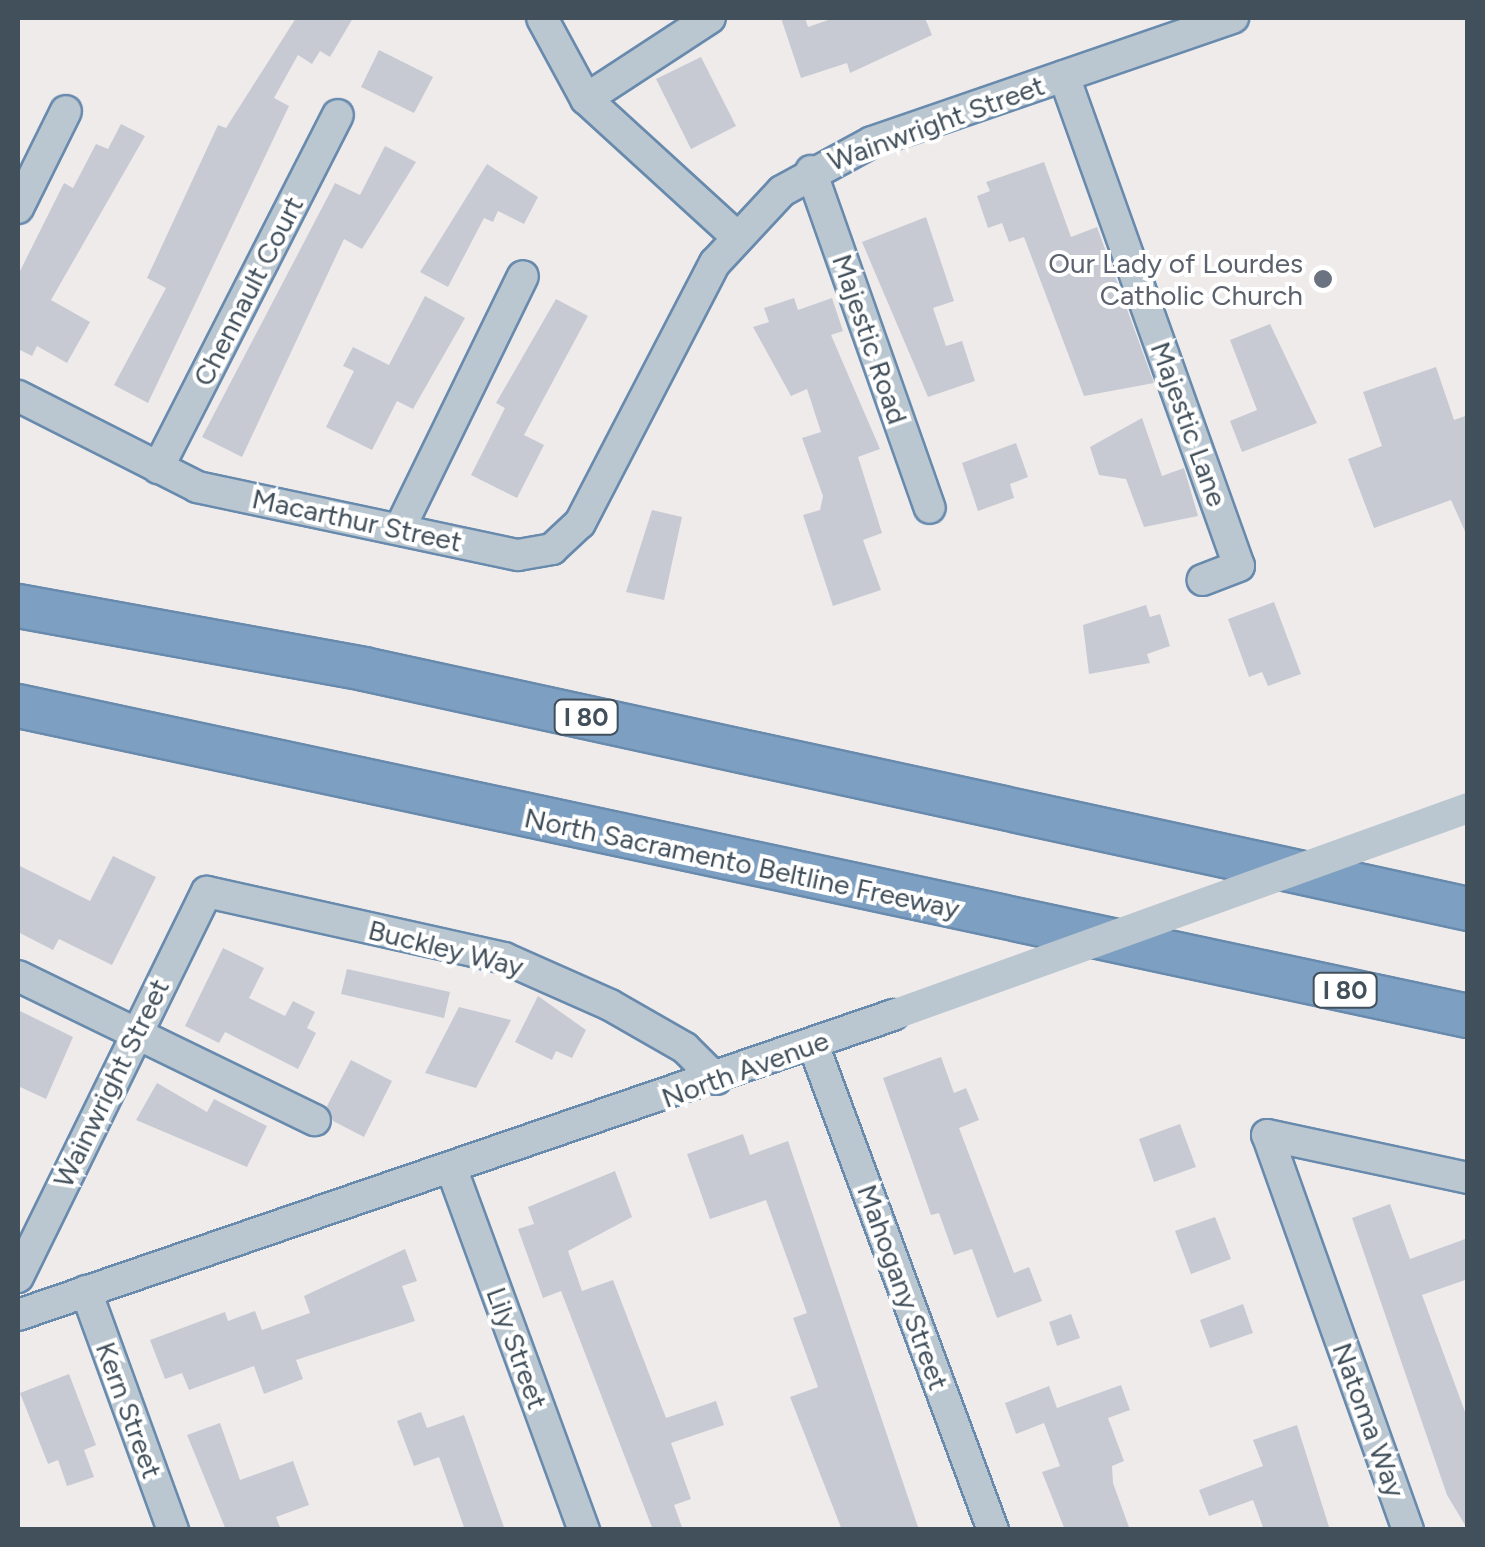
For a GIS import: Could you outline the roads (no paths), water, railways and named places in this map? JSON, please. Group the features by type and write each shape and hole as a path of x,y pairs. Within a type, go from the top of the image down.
{"highway":[{"name":"I 80","path":"18,606 382,673 1468,909"},
{"name":"North Sacramento Beltline Freeway","path":"18,706 184,746 1468,1016"},
{"path":"18,729 184,746"}],"street":[{"path":"542,18 586,99 735,235"},
{"path":"586,99 710,18"},
{"name":"Wainwright Street","path":"639,411 735,235 811,170 1233,18"},
{"name":"Majestic Lane","path":"1064,76 1240,566 1203,580"},
{"path":"18,208 66,111"},
{"name":"Chennault Court","path":"158,468 338,115"},
{"name":"Majestic Road","path":"811,170 930,508"},
{"path":"400,528 523,276"},
{"name":"Macarthur Street","path":"18,396 196,487 518,554 552,550 580,523 639,411"},
{"name":"North Avenue","path":"18,1315 716,1079 1468,808"},
{"name":"Wainwright Street","path":"21,1262 207,892"},
{"name":"Buckley Way","path":"207,892 504,958 610,1005 685,1048 716,1079"},
{"path":"18,976 134,1036 315,1120"},
{"name":"Mahogany Street","path":"813,1044 993,1530"},
{"name":"Natoma Way","path":"1408,1530 1266,1136 1468,1178"},
{"name":"Lily Street","path":"451,1166 584,1530"},
{"name":"Kern Street","path":"86,1291 172,1530"}],"place":[{"name":"Our Lady of Lourdes Catholic Church","path":"1323,279"}]}
